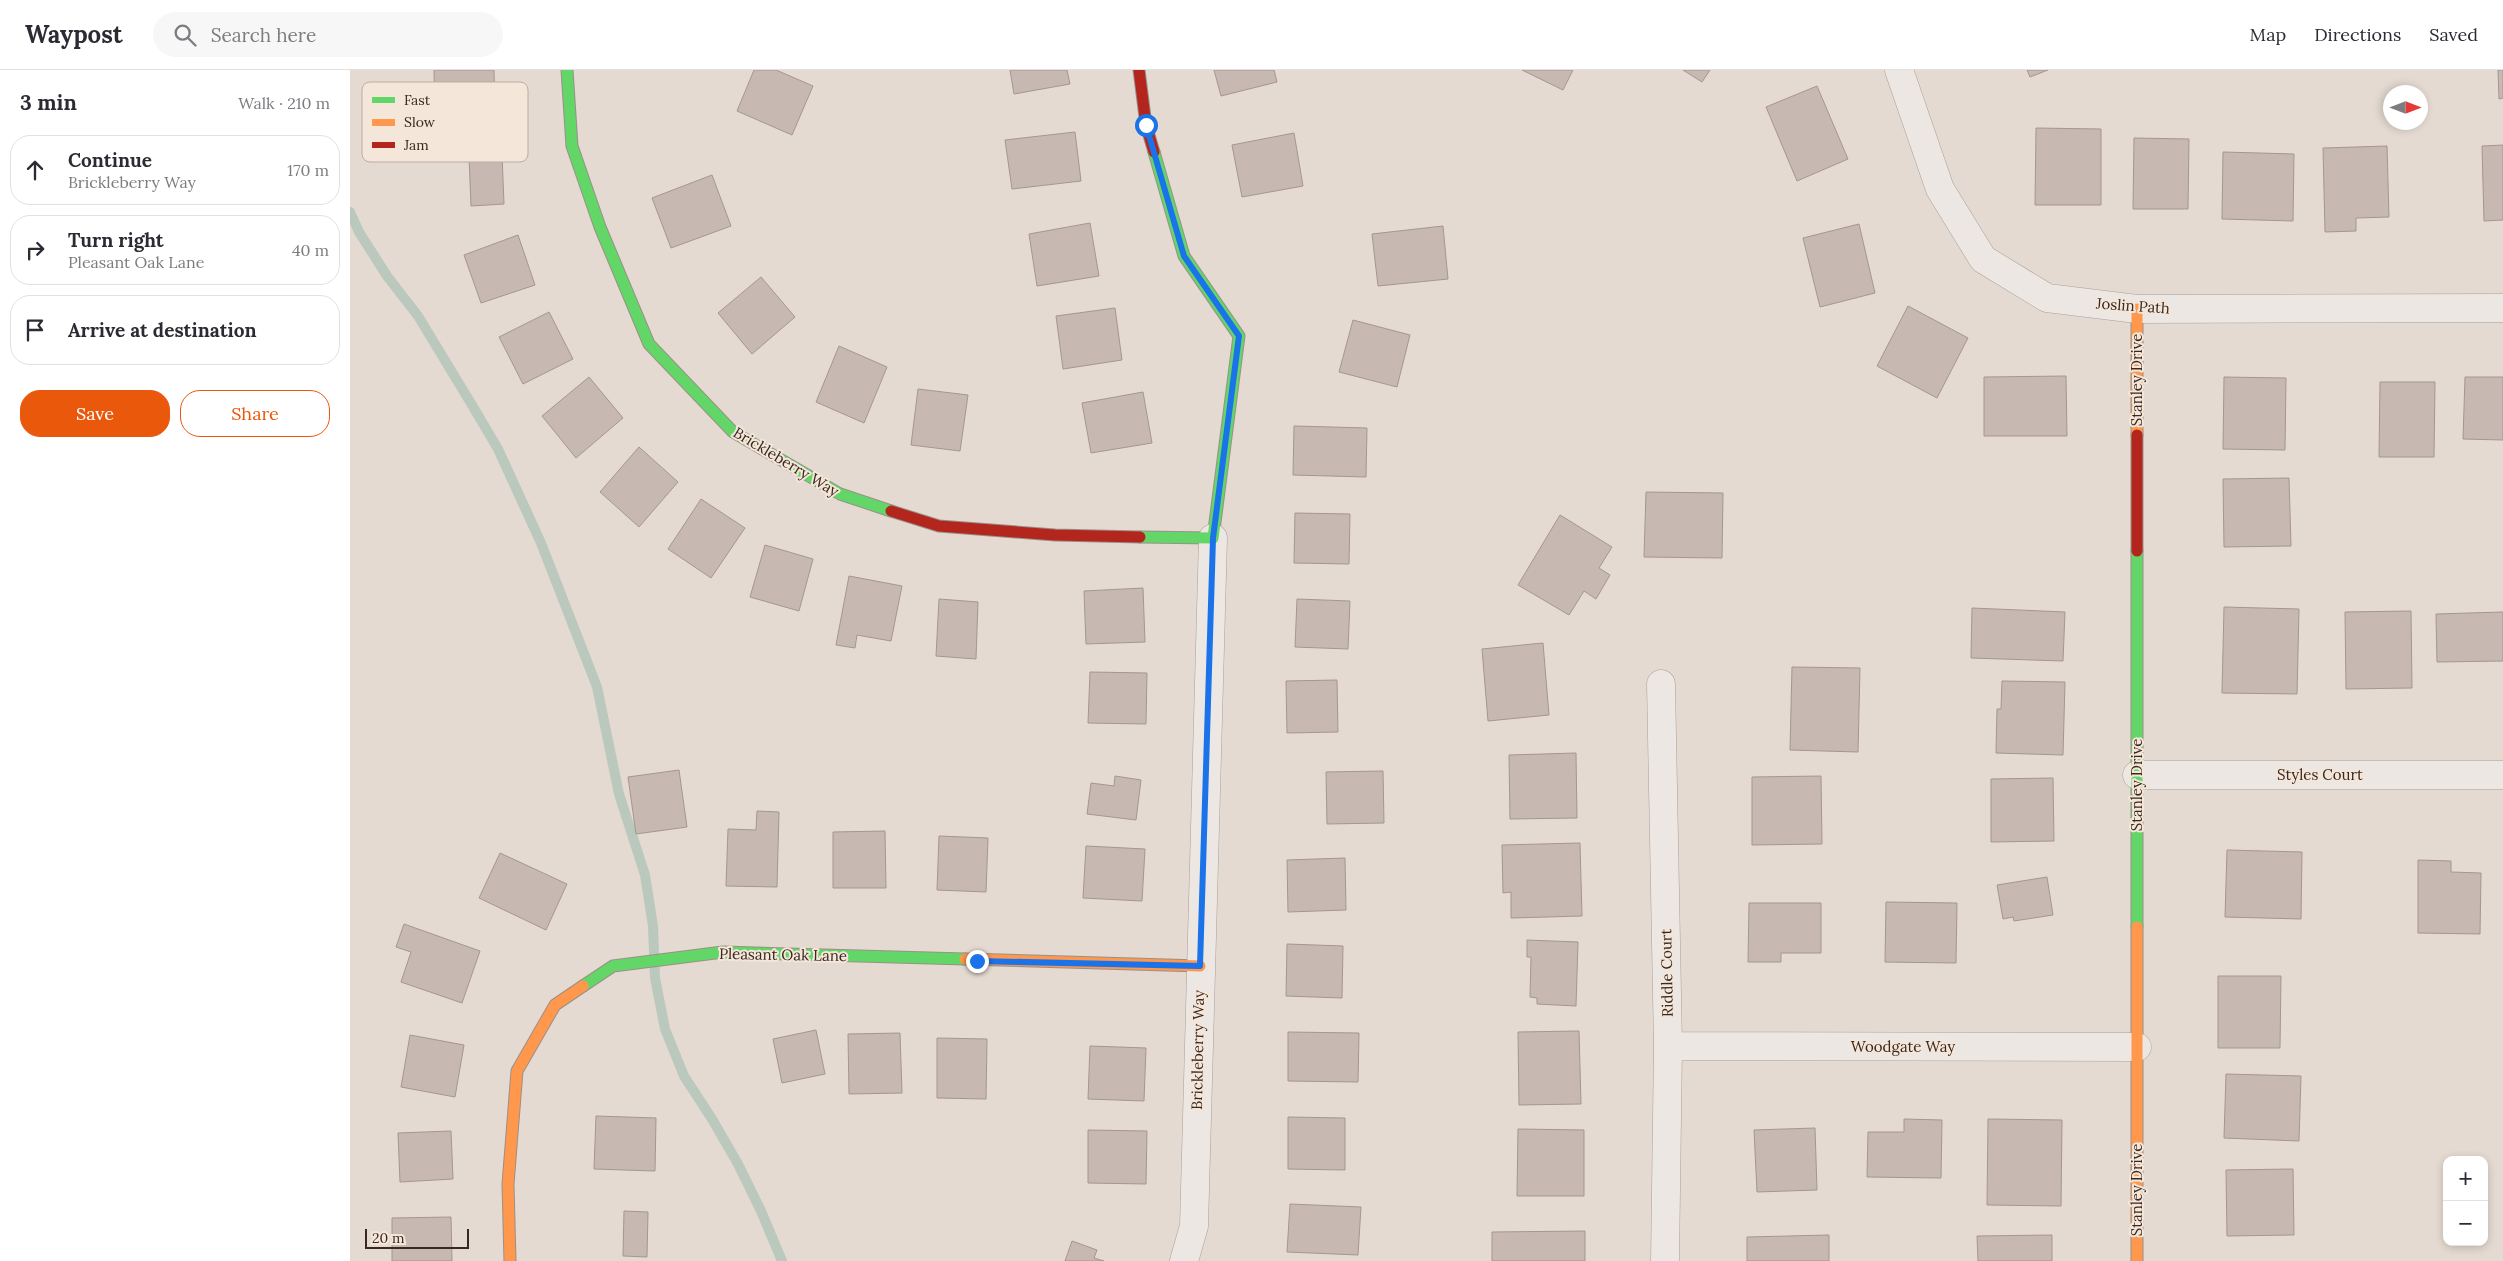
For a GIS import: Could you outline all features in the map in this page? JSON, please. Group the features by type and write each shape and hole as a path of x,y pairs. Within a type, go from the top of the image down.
{"street":[{"name":"Brickleberry Way","path":"568,70 572,146 600,227 649,344 732,432 840,494 939,526 1055,535 1213,538"},
{"name":"Brickleberry Way","path":"1139,70 1146,125 1184,256 1239,336 1213,538 1194,1226 1184,1261"},
{"name":"Joslin Path","path":"1899,70 1940,188 1982,259 2047,298 2137,309 2503,308"},
{"name":"Stanley Drive","path":"2137,309 2137,1261"},
{"name":"Riddle Court","path":"1661,684 1668,1046 1666,1261"},
{"name":"Styles Court","path":"2137,775 2503,775"},
{"name":"Pleasant Oak Lane","path":"510,1261 508,1184 517,1071 555,1005 613,966 723,952 1200,966"},
{"name":"Woodgate Way","path":"1668,1046 2137,1047"}],"building":[{"path":"434,70 494,70 494,82 434,82"},
{"path":"754,70 776,70 813,86 792,135 737,111"},
{"path":"1010,70 1067,70 1070,84 1014,94"},
{"path":"1214,70 1274,70 1277,82 1221,96"},
{"path":"1522,70 1573,70 1563,90"},
{"path":"1683,70 1710,70 1702,82"},
{"path":"2027,70 2048,70 2030,77"},
{"path":"2498,70 2503,70 2503,98 2499,99"},
{"path":"1817,86 1848,159 1797,181 1766,107"},
{"path":"2036,128 2101,129 2101,205 2035,205"},
{"path":"1075,132 1081,181 1012,189 1005,140"},
{"path":"1294,133 1303,186 1242,197 1232,145"},
{"path":"2134,138 2189,139 2188,209 2133,209"},
{"path":"2503,145 2503,220 2484,221 2482,146"},
{"path":"2387,146 2389,217 2356,218 2356,231 2325,232 2323,148"},
{"path":"2223,152 2294,154 2293,221 2222,219"},
{"path":"469,162 502,162 504,204 471,206"},
{"path":"712,175 731,226 671,248 652,198"},
{"path":"1090,223 1099,276 1037,286 1029,234"},
{"path":"1859,224 1875,293 1820,307 1803,238"},
{"path":"1443,226 1448,279 1378,286 1372,234"},
{"path":"518,235 535,285 481,303 464,255"},
{"path":"761,277 795,317 752,354 718,313"},
{"path":"1908,306 1968,338 1937,398 1877,366"},
{"path":"1115,308 1122,360 1063,369 1056,316"},
{"path":"549,312 573,359 523,384 499,337"},
{"path":"1353,320 1410,335 1397,387 1339,372"},
{"path":"839,346 887,367 864,423 816,402"},
{"path":"2066,376 2067,436 1984,436 1984,377"},
{"path":"589,377 623,418 576,458 542,416"},
{"path":"2224,377 2286,378 2285,450 2223,449"},
{"path":"2465,377 2503,377 2503,440 2463,439"},
{"path":"2380,382 2435,382 2434,457 2379,457"},
{"path":"918,389 968,395 960,451 911,445"},
{"path":"1143,392 1152,443 1091,453 1082,403"},
{"path":"1294,426 1367,428 1366,477 1293,475"},
{"path":"639,447 678,482 639,527 600,492"},
{"path":"2289,478 2291,546 2224,547 2223,479"},
{"path":"1646,492 1723,493 1722,558 1644,557"},
{"path":"701,499 745,528 711,578 668,549"},
{"path":"1295,513 1350,514 1349,564 1294,563"},
{"path":"1560,515 1612,547 1599,568 1610,575 1596,599 1584,591 1569,615 1518,585"},
{"path":"765,545 813,559 799,611 750,597"},
{"path":"849,576 902,586 891,641 857,635 855,648 836,645"},
{"path":"1143,588 1145,642 1086,644 1084,591"},
{"path":"939,599 978,602 976,659 936,656"},
{"path":"1297,599 1350,601 1348,649 1295,647"},
{"path":"2224,607 2299,609 2297,694 2222,693"},
{"path":"1972,608 2065,612 2063,661 1971,658"},
{"path":"2411,611 2412,688 2346,689 2345,612"},
{"path":"2503,612 2503,661 2437,662 2436,614"},
{"path":"1543,643 1549,715 1488,721 1482,649"},
{"path":"1792,667 1860,668 1858,752 1790,750"},
{"path":"1090,672 1147,673 1146,724 1088,723"},
{"path":"1337,680 1338,732 1287,733 1286,681"},
{"path":"2002,681 2065,682 2063,755 1996,753 1997,709 2001,709"},
{"path":"1576,753 1577,818 1510,819 1509,755"},
{"path":"679,770 687,827 636,834 628,777"},
{"path":"1383,771 1384,823 1327,824 1326,772"},
{"path":"1115,776 1141,780 1136,820 1087,814 1091,783 1114,786"},
{"path":"1821,776 1822,844 1752,845 1752,777"},
{"path":"2053,778 2054,841 1991,842 1991,779"},
{"path":"757,811 779,812 777,887 726,886 728,829 756,830"},
{"path":"885,831 886,888 833,888 833,832"},
{"path":"939,836 988,838 986,892 937,890"},
{"path":"1580,843 1582,916 1511,918 1511,892 1503,893 1502,845"},
{"path":"1086,846 1145,849 1142,901 1083,898"},
{"path":"2227,850 2302,852 2301,919 2225,917"},
{"path":"500,853 567,884 546,930 479,898"},
{"path":"1345,858 1346,910 1288,912 1287,860"},
{"path":"2418,860 2451,861 2451,872 2481,873 2480,934 2418,933"},
{"path":"2047,877 2053,915 2014,921 2013,917 2003,919 1997,885"},
{"path":"1886,902 1957,903 1956,963 1885,962"},
{"path":"1749,903 1821,903 1821,953 1781,953 1781,962 1748,962"},
{"path":"404,924 480,951 462,1003 401,982 411,952 396,947"},
{"path":"1527,940 1578,942 1576,1006 1537,1004 1537,998 1530,997 1531,957 1527,957"},
{"path":"1287,944 1343,946 1342,998 1286,996"},
{"path":"2218,976 2281,976 2280,1048 2218,1048"},
{"path":"816,1030 825,1074 782,1083 773,1039"},
{"path":"1579,1031 1581,1104 1519,1105 1518,1032"},
{"path":"1288,1032 1359,1033 1358,1082 1288,1081"},
{"path":"900,1033 902,1093 849,1094 848,1034"},
{"path":"410,1035 464,1045 455,1097 401,1087"},
{"path":"937,1038 987,1039 986,1099 937,1098"},
{"path":"1090,1046 1146,1048 1144,1101 1088,1099"},
{"path":"2226,1074 2301,1076 2299,1141 2224,1138"},
{"path":"596,1116 656,1118 655,1171 594,1169"},
{"path":"1288,1117 1345,1118 1345,1170 1288,1169"},
{"path":"1904,1119 1942,1120 1941,1178 1867,1177 1868,1132 1904,1132"},
{"path":"1988,1119 2062,1120 2061,1206 1987,1205"},
{"path":"1815,1128 1817,1190 1757,1192 1754,1130"},
{"path":"1518,1129 1584,1130 1584,1196 1517,1196"},
{"path":"1088,1130 1147,1131 1146,1184 1088,1183"},
{"path":"451,1131 453,1179 400,1182 398,1133"},
{"path":"2293,1169 2294,1235 2227,1236 2226,1170"},
{"path":"1290,1204 1361,1207 1358,1255 1287,1252"},
{"path":"624,1211 648,1212 647,1257 623,1256"},
{"path":"451,1217 452,1261 392,1261 392,1218"},
{"path":"1585,1231 1585,1261 1492,1261 1492,1232"},
{"path":"1829,1235 1829,1261 1747,1261 1747,1237"},
{"path":"2052,1235 2052,1261 1978,1261 1977,1236"},
{"path":"1072,1241 1097,1250 1094,1258 1104,1261 1065,1261"}],"waterway":[{"path":"350,212 359,232 387,276 418,316 498,449 541,543 597,687 619,794 645,875 653,926 655,978 665,1029 684,1076 738,1164 761,1211 782,1261"}],"traffic: fast":[{"path":"567,70 572,146 600,227 649,344 733,432 840,494 891,511"},
{"path":"1140,537 1213,538 1239,336 1184,256 1154,152"},
{"path":"2137,551 2137,927"},
{"path":"583,986 613,966 723,952 965,959"}],"traffic: slow":[{"path":"2137,309 2137,435"},
{"path":"2137,927 2137,1261"},
{"path":"965,959 1200,966"},
{"path":"510,1261 508,1184 517,1071 555,1005 583,986"}],"traffic: jam":[{"path":"1139,70 1146,125 1154,152"},
{"path":"2137,435 2137,551"},
{"path":"891,511 939,526 1055,535 1140,537"}],"route":[{"path":"977,961 1200,966 1213,538 1239,336 1184,256 1146,125"}]}
